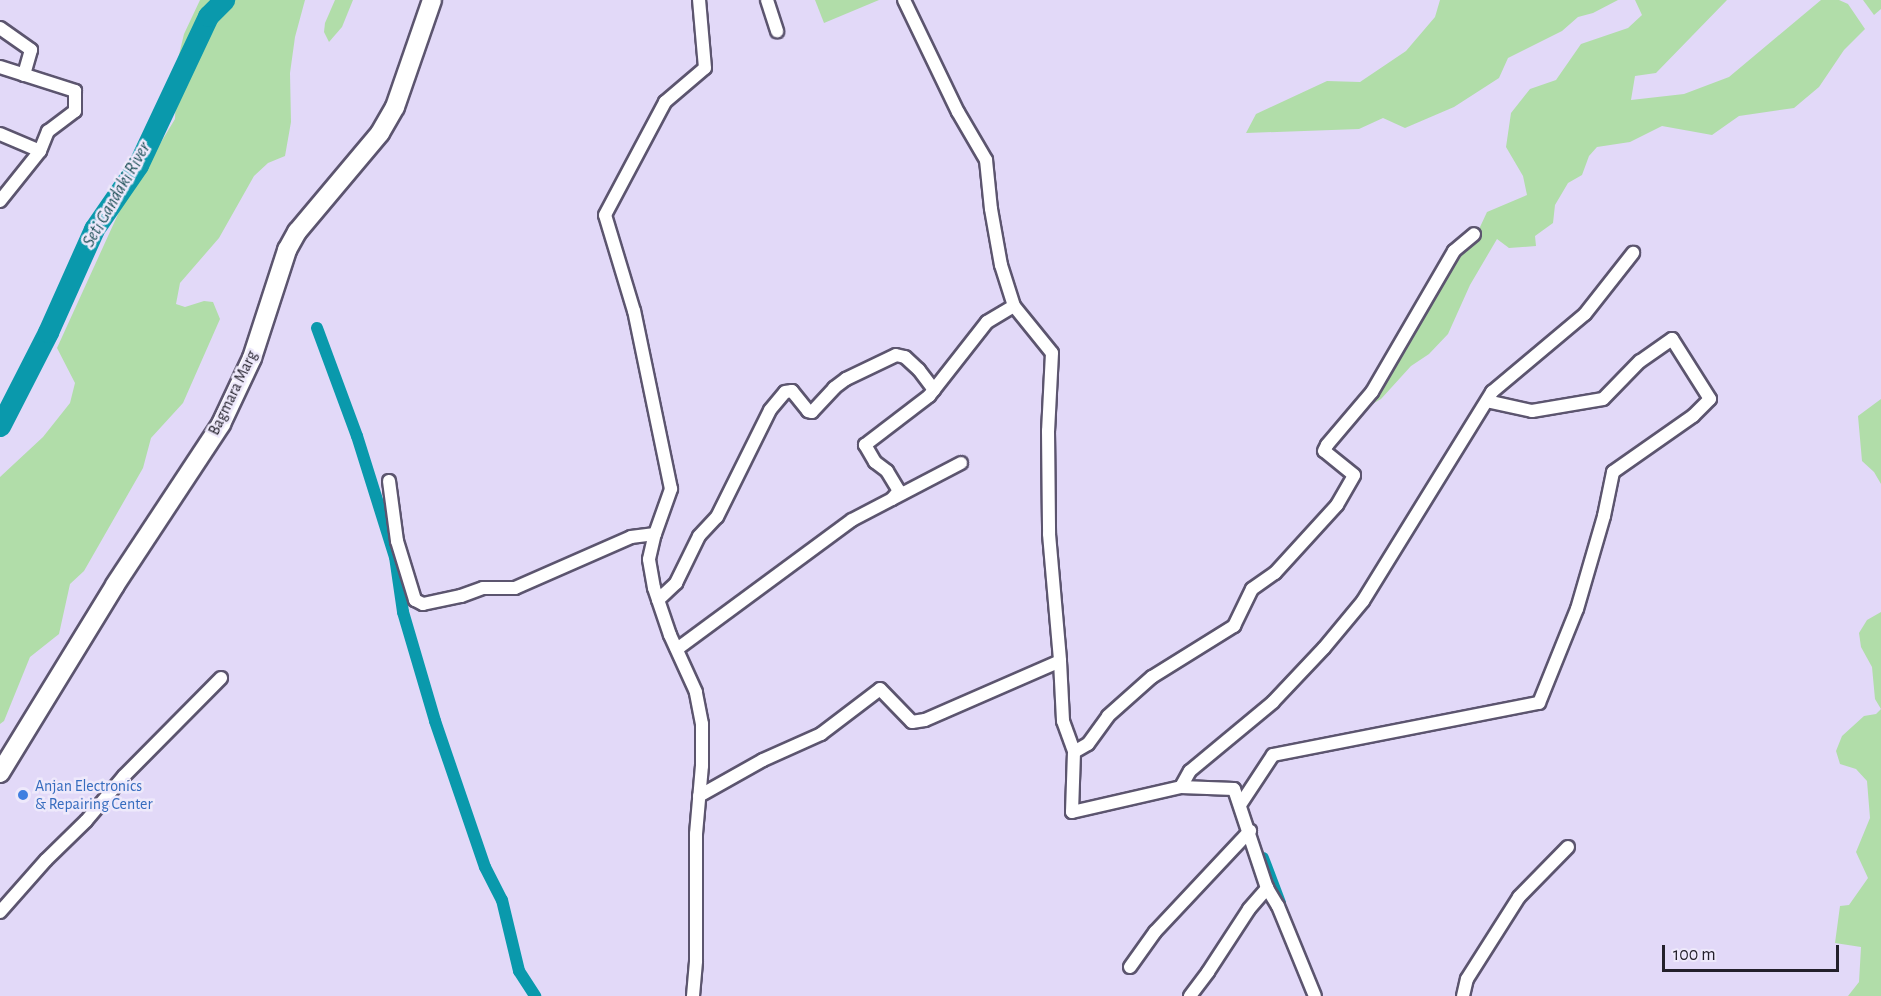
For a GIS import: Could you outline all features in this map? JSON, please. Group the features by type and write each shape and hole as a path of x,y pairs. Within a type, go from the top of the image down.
{"main road":[{"name":"Bagmara Marg","path":"0,773 115,585 221,424 252,358 287,250 297,232 380,133 395,107 432,0"}],"street":[{"path":"693,996 696,962 696,834 702,724 696,692 658,600 649,560 655,534 672,489 634,311 606,216 665,102 705,68 699,0"},
{"path":"767,0 777,31"},
{"path":"904,0 958,112 986,160 991,209 1001,265 1014,306 1052,353 1048,431 1049,534 1063,721 1074,752 1072,812 1181,787 1234,789 1250,831 1267,888 1278,906 1314,996"},
{"path":"0,28 31,50 24,75"},
{"path":"0,67 75,91 75,111 48,131 40,151 0,201"},
{"path":"0,134 40,151"},
{"path":"1074,752 1088,744 1108,716 1152,677 1234,626 1252,589 1275,573 1337,505 1354,475 1324,451 1327,445 1372,392 1454,251 1474,234"},
{"path":"1181,787 1190,771 1280,694 1324,648 1363,601 1492,392 1585,314 1633,253"},
{"path":"892,499 899,490 886,471 875,462 865,445 934,390 987,322 1014,306"},
{"path":"1240,805 1273,755 1539,703 1577,609 1604,516 1613,472 1692,416 1710,399 1672,339 1640,361 1603,399 1532,411 1487,400"},
{"path":"658,600 676,583 699,536 717,517 770,410 785,392 792,391 808,411 812,412 834,388 846,379 896,355 905,357 919,370 934,390"},
{"path":"677,649 852,520 961,463"},
{"path":"388,481 397,541 415,600 423,604 461,596 483,588 515,588 631,537 655,534"},
{"path":"699,796 763,760 821,734 880,689 912,722 925,720 1060,661"},
{"path":"0,912 46,860 86,821 131,769 221,678"},
{"path":"1130,967 1155,932 1250,831"},
{"path":"1463,996 1467,979 1519,897 1568,847"},
{"path":"1190,996 1209,972 1249,909 1267,888"}],"green space":[{"path":"200,0 305,0 295,37 290,73 291,122 285,156 268,163 254,176 219,238 180,283 176,304 185,307 204,301 213,302 220,319 183,403 151,438 143,468 84,571 70,584 59,634 30,657 4,721 0,724 0,477 43,437 70,403 75,383 57,348 119,212 175,119 177,63 184,34"},
{"path":"335,0 353,0 342,27 329,42 324,32 325,23"},
{"path":"815,0 879,0 824,23"},
{"path":"1440,0 1618,0 1593,13 1578,17 1562,31 1508,58 1499,78 1454,107 1405,128 1383,118 1359,129 1246,133 1256,114 1327,81 1360,82 1406,51 1435,17"},
{"path":"1635,0 1727,0 1656,73 1635,76 1631,100 1684,94 1729,77 1821,0 1839,0 1848,4 1865,29 1844,50 1819,87 1794,108 1739,116 1712,135 1662,126 1630,142 1597,147 1589,156 1582,175 1568,183 1555,205 1553,223 1535,236 1536,246 1509,248 1497,239 1470,285 1448,334 1429,354 1411,366 1381,399 1360,411 1456,254 1474,240 1487,212 1527,195 1523,176 1506,147 1511,113 1530,89 1556,80 1581,44 1628,28 1642,15"},
{"path":"1863,0 1881,0 1881,9 1874,15"},
{"path":"1881,399 1881,484 1874,472 1862,461 1858,416"},
{"path":"1881,612 1881,709 1875,699 1872,667 1861,647 1859,633 1867,620"},
{"path":"1881,709 1881,996 1848,996 1859,982 1861,947 1835,943 1840,906 1849,905 1868,878 1856,852 1870,818 1867,781 1856,769 1840,764 1836,751 1842,736 1864,716 1876,714"}],"waterway":[{"name":"Seti Gandaki River","path":"0,426 48,332 94,229 138,165 208,16 224,0"},
{"path":"317,328 357,436 395,557 403,612 435,721 485,867 502,900 519,971 535,996"},
{"path":"1263,858 1280,903"}],"place":[{"name":"Anjan Electronics & Repairing Center","path":"23,795"}]}
